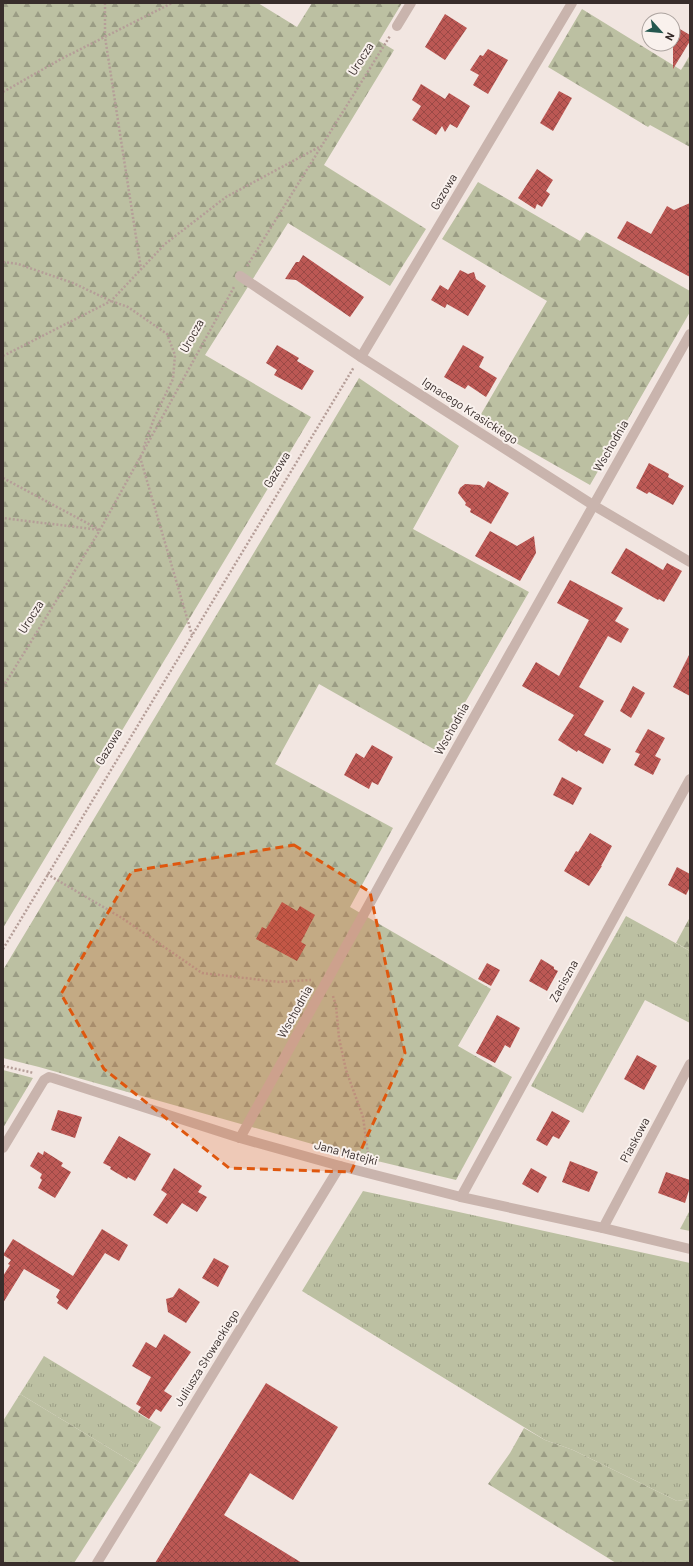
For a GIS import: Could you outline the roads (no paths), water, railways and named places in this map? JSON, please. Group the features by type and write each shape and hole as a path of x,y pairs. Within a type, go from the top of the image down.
{"street":[{"path":"397,26 411,3"},
{"name":"Gazowa","path":"361,357 572,3"},
{"name":"Ignacego Krasickiego","path":"240,276 361,357 593,505 690,562"},
{"name":"Wschodnia","path":"240,1138 690,334"},
{"name":"Zaciszna","path":"461,1197 690,779"},
{"name":"Piaskowa","path":"603,1228 690,1064"},
{"name":"Jana Matejki","path":"3,1148 44,1080 49,1078 60,1079 240,1138 340,1166 461,1197 603,1228 690,1249"},
{"name":"Juliusza Słowackiego","path":"97,1563 340,1166"}]}
